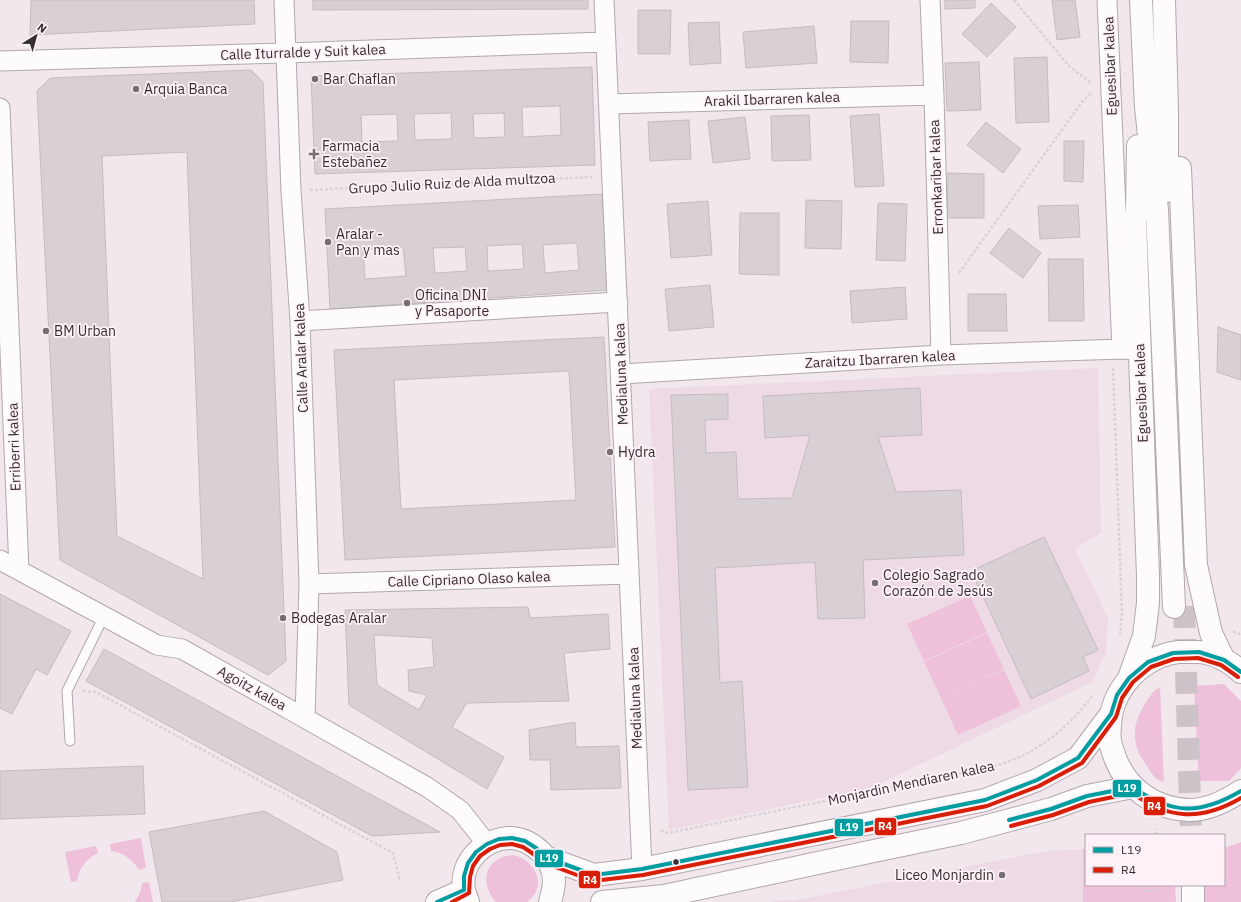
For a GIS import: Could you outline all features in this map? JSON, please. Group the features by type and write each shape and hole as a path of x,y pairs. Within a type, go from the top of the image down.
{"street":[{"name":"Calle Aralar kalea","path":"284,0 291,191 300,321 309,584 305,717"},
{"name":"Medialuna kalea","path":"604,0 642,869"},
{"name":"Erronkaribar kalea","path":"930,0 941,355"},
{"name":"Eguesibar kalea","path":"1108,0 1125,354 1148,576 1148,603 1144,636 1129,678"},
{"name":"Eguesibar kalea","path":"1141,0 1146,107 1157,210 1179,606 1167,210 1167,110 1164,0"},
{"name":"Calle Iturralde y Suit kalea","path":"0,61 606,42"},
{"name":"Arakil Ibarraren kalea","path":"609,104 934,95"},
{"name":"Eguesibar kalea","path":"1125,354 1135,220 1137,211 1138,122 1146,107"},
{"name":"Erriberri kalea","path":"0,108 19,570"},
{"name":"Eguesibar kalea","path":"1167,110 1180,139 1196,566 1210,633 1233,666"},
{"path":"300,321 618,302"},
{"name":"Zaraitzu Ibarraren kalea","path":"621,374 941,355 1125,354"},
{"name":"Agoitz kalea","path":"0,560 157,645 182,649 427,787 460,810 487,844"},
{"name":"Calle Cipriano Olaso kalea","path":"309,584 629,574"},
{"path":"1233,666 1199,652 1173,652 1148,662 1129,678 1117,695 1111,714 1110,740 1118,766 1133,787 1144,796 1157,803 1174,808 1191,810 1223,802 1241,791"},
{"path":"545,857 594,875 642,869 985,800 1037,780 1078,758 1111,714"},
{"path":"602,902 664,896 961,833 1051,809 1087,796 1133,787"},
{"path":"437,902 466,896 464,876 468,863 476,852 487,844 499,839 512,838 525,841 536,848 545,857 551,868 554,880 550,902"},
{"path":"1184,886 1185,902"},
{"path":"1192,886 1193,902"}],"lane":[{"path":"70,740 67,690 104,616"}],"path":[{"path":"1014,0 1069,66 1097,87"},
{"path":"940,300 1082,102 1092,92"},
{"name":"Grupo Julio Ruiz de Alda multzoa","path":"291,191 612,176"},
{"name":"Eguesibar kalea","path":"1119,639 1122,614 1125,354"},
{"path":"1237,632 1241,636"},
{"path":"67,690 96,692 393,853 400,881"},
{"name":"Monjardin Mendiaren kalea","path":"640,823 668,833 952,776 998,765 1025,754 1055,736 1069,723 1096,690"},
{"path":"1156,829 1156,834"},
{"path":"1145,886 1145,891 1156,890 1156,886"}],"shaded area":[{"name":"Colegio Sagrado Corazón de Jesús","path":"1098,368 1101,533 1075,549 1108,618 1106,653 1092,682 871,788 669,830 649,389"},
{"path":"970,596 987,632 924,661 907,624"},
{"path":"987,633 1004,669 941,698 924,662"},
{"path":"1004,670 1021,706 958,735 941,698"},
{"path":"1224,684 1241,701 1241,768 1229,781 1199,781 1194,686"},
{"path":"1160,688 1164,782 1159,780 1150,771 1139,753 1135,736 1135,729 1139,714 1156,689"},
{"path":"141,838 146,868 139,870 127,857 120,853 111,851 110,844"},
{"path":"1241,842 1241,902 1204,902 1203,886 1225,886 1225,848"},
{"path":"96,846 98,853 84,864 79,872 77,881 71,882 65,852"},
{"name":"Liceo Monjardin","path":"1083,849 1083,902 772,902 797,900 1046,851"},
{"path":"1083,849 1085,849 1085,886 1175,886 1176,902 1083,902"},
{"path":"513,855 528,862 533,868 538,882 537,889 527,902 496,902 490,894 487,886 486,879 488,872 491,865 496,860"},
{"path":"149,882 153,902 135,902 141,890 142,883"}],"building":[{"path":"31,0 254,0 255,24 30,35"},
{"path":"313,0 588,0 588,9 313,10"},
{"path":"945,0 975,0 975,8 945,9"},
{"path":"1052,0 1075,0 1080,37 1057,40"},
{"path":"991,3 1016,27 987,57 962,34"},
{"path":"638,10 671,10 670,54 638,54"},
{"path":"851,21 889,21 888,63 850,62"},
{"path":"719,22 721,63 690,65 688,23"},
{"path":"814,26 817,63 746,68 743,32"},
{"path":"1047,57 1049,122 1016,123 1014,58"},
{"path":"979,62 981,110 947,111 945,63"},
{"path":"592,67 595,165 315,174 311,76","holes":["560,106 561,135 523,137 522,107","451,113 452,139 415,140 414,114","504,113 505,137 474,138 473,114","397,114 398,141 362,142 361,115"]},
{"path":"251,70 263,82 286,661 268,675 60,560 37,91 50,78","holes":["187,152 203,579 117,536 102,156"]},
{"path":"879,114 884,186 855,187 850,116"},
{"path":"809,115 811,160 772,161 771,116"},
{"path":"745,117 750,159 713,163 708,121"},
{"path":"689,120 691,159 650,161 648,122"},
{"path":"986,122 1021,149 1003,173 967,145"},
{"path":"1064,141 1084,141 1083,182 1064,181"},
{"path":"948,173 984,174 984,218 947,218"},
{"path":"602,194 608,290 330,309 325,209","holes":["577,243 579,270 545,273 543,245","522,244 524,269 488,271 487,246","403,247 406,276 365,279 363,250","465,247 467,271 435,273 433,248"]},
{"path":"806,200 842,201 841,249 805,248"},
{"path":"708,201 712,255 671,258 667,204"},
{"path":"878,203 907,204 905,261 876,260"},
{"path":"1078,205 1080,237 1040,239 1038,206"},
{"path":"740,213 779,213 779,275 739,274"},
{"path":"1009,228 1041,253 1023,278 990,253"},
{"path":"1048,259 1083,259 1084,321 1049,321"},
{"path":"710,285 714,327 669,331 665,289"},
{"path":"905,287 907,319 852,323 850,291"},
{"path":"968,294 1006,294 1007,331 968,331"},
{"path":"1218,327 1241,335 1241,380 1217,372"},
{"path":"604,337 615,547 345,560 334,350","holes":["569,371 576,500 401,509 394,380"]},
{"path":"920,388 922,435 878,437 896,492 961,490 964,555 863,560 865,618 818,619 815,562 715,568 720,683 742,681 748,787 688,790 671,395 728,394 728,419 705,420 706,453 736,452 738,499 792,498 810,435 765,438 763,396"},
{"path":"1044,537 1098,650 1083,657 1089,671 1031,699 971,571"},
{"path":"0,594 71,631 47,675 36,669 12,714 0,708"},
{"path":"528,607 530,618 608,614 610,649 564,653 569,701 467,703 452,727 504,757 487,789 349,705 345,610","holes":["374,635 432,638 434,667 408,670 409,691 427,695 419,710 377,685"]},
{"path":"104,649 440,832 372,836 86,681"},
{"path":"575,722 576,747 619,746 621,788 551,790 550,760 530,760 529,730"},
{"path":"143,766 145,814 0,819 0,771"},
{"path":"264,811 337,852 343,880 231,902 162,902 149,832"}],"tunnel":[{"path":"1184,606 1191,834"}],"transit line":[{"name":"L19","path":"437,902 464,890 464,876 468,863 476,852 487,844 499,839 512,838 525,841 536,848 545,857 594,875 642,869 985,800 1037,780 1078,758 1111,714 1117,695 1129,678 1148,662 1173,653 1199,652 1224,660 1241,672"},
{"name":"R4","path":"452,902 469,893 470,877 473,866 480,856 490,849 500,845 512,844 523,847 542,862 593,881 643,875 987,806 1039,786 1082,763 1116,717 1122,698 1133,682 1151,667 1174,659 1198,658 1221,665 1238,677"},
{"name":"L19","path":"1009,820 1051,809 1087,796 1133,787 1161,803 1174,807 1186,808 1199,808 1212,804 1241,791"},
{"name":"R4","path":"1011,826 1053,815 1089,802 1132,793 1159,808 1172,813 1186,814 1199,814 1213,811 1241,798"}],"place":[{"name":"Bar Chaflan","path":"315,79"},
{"name":"Arquia Banca","path":"136,89"},
{"name":"Farmacia Estebañez","path":"314,154"},
{"name":"Aralar - Pan y mas","path":"328,242"},
{"name":"Oficina DNI y Pasaporte","path":"407,303"},
{"name":"BM Urban","path":"46,331"},
{"name":"Hydra","path":"610,452"},
{"name":"Colegio Sagrado Corazón de Jesús","path":"875,583"},
{"name":"Bodegas Aralar","path":"283,618"},
{"name":"Liceo Monjardin","path":"1002,875"}]}
